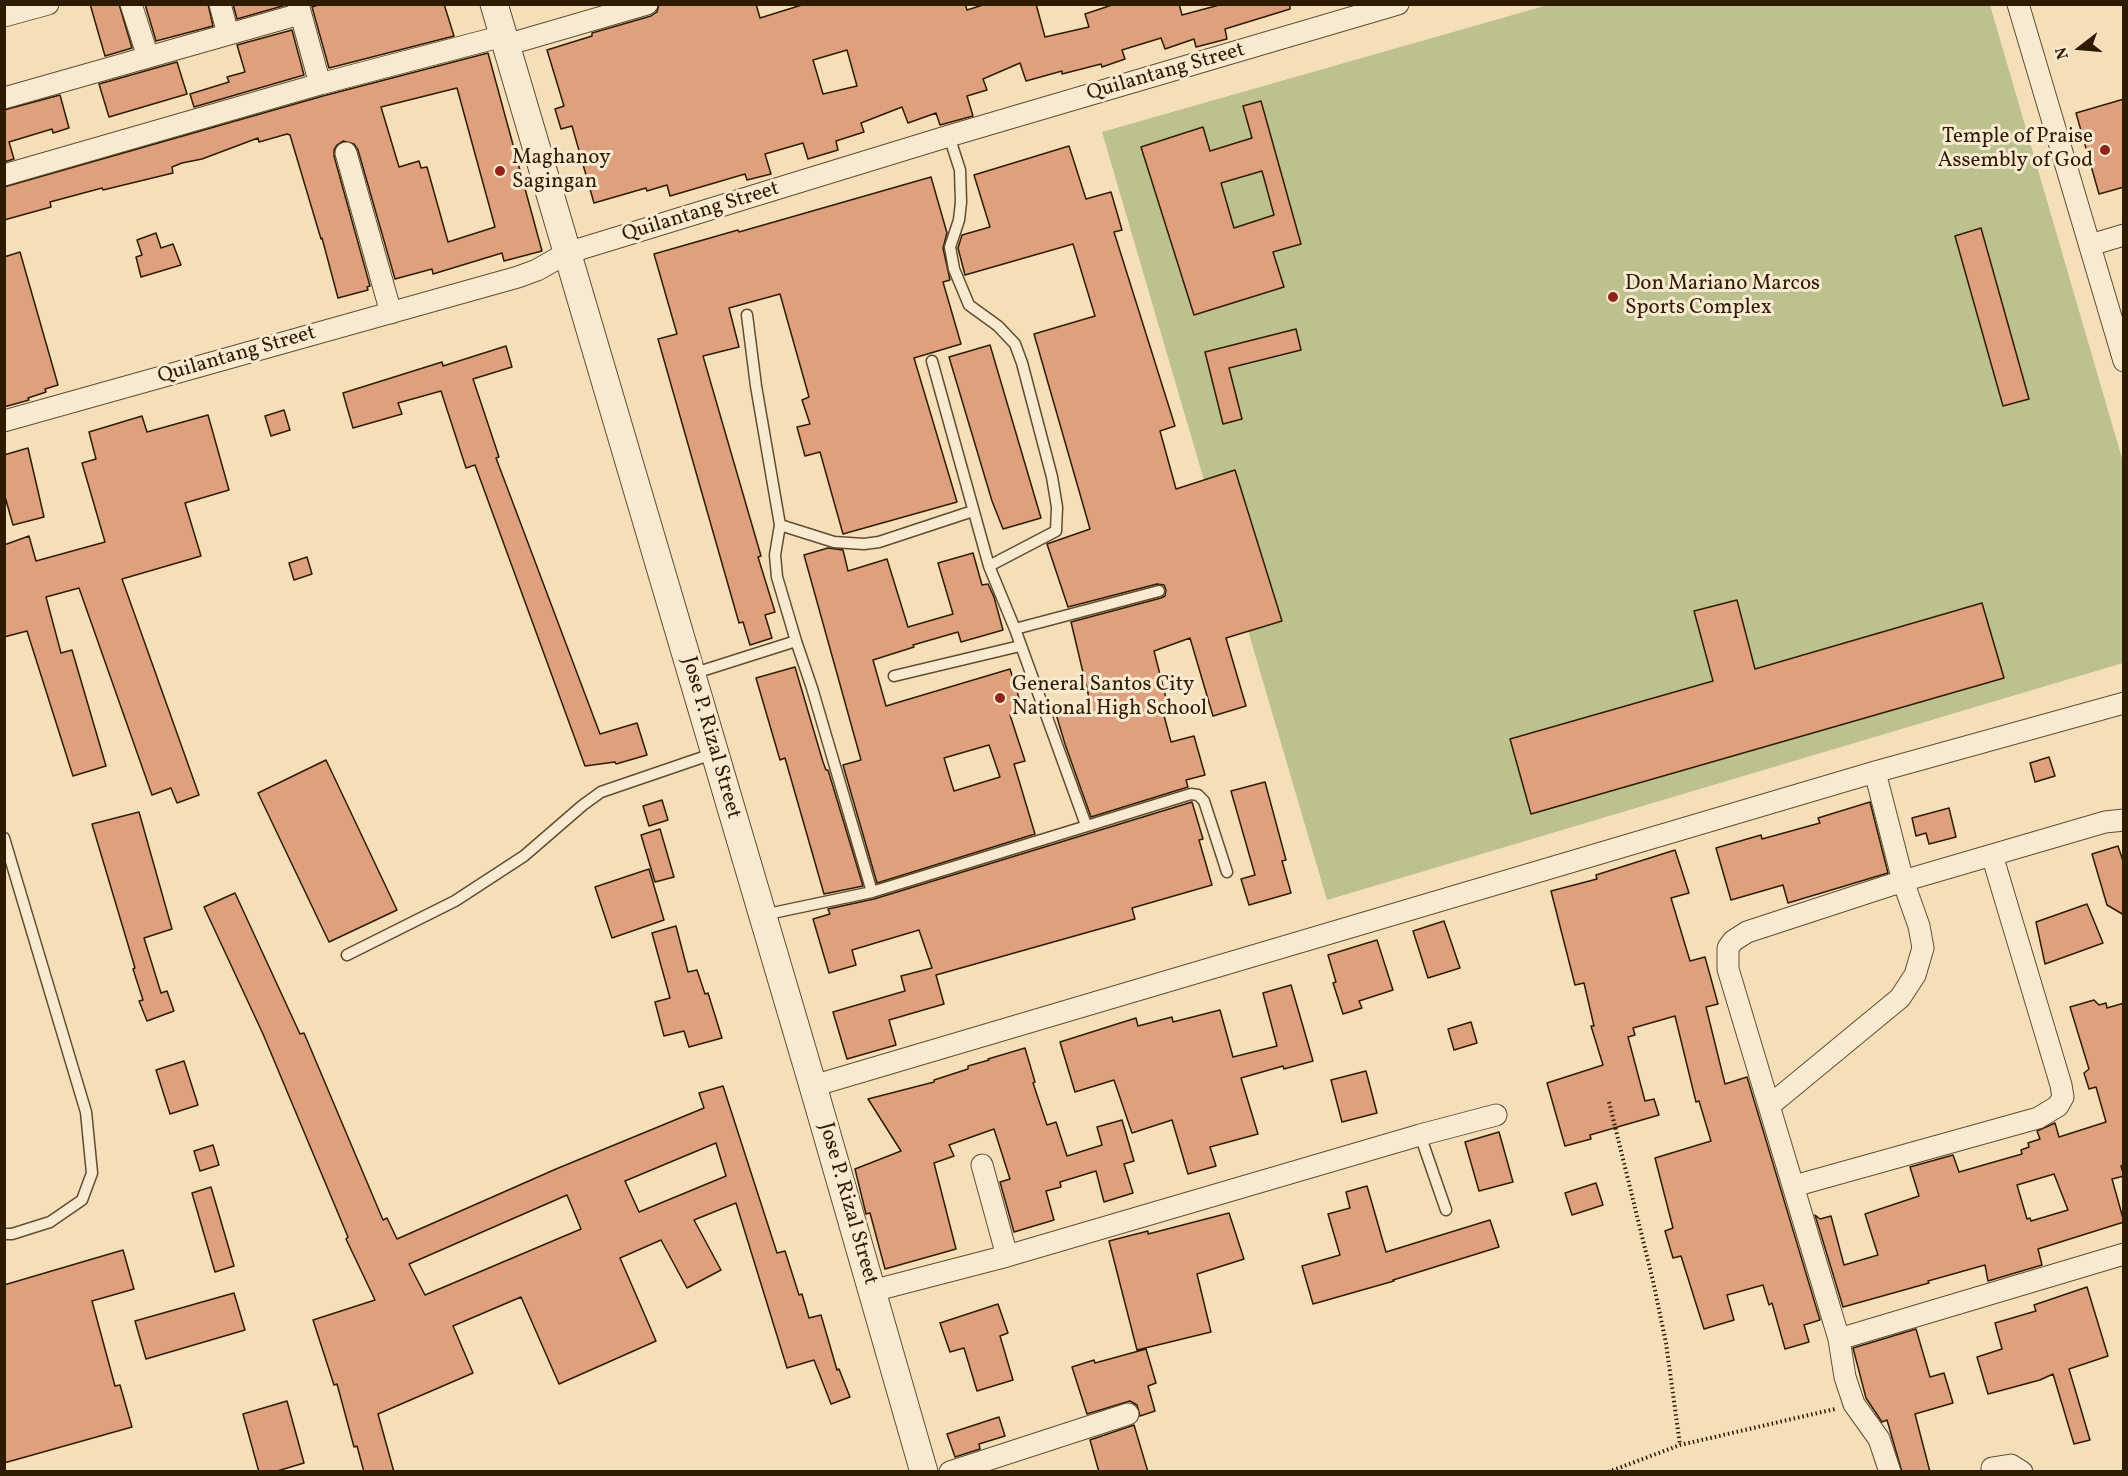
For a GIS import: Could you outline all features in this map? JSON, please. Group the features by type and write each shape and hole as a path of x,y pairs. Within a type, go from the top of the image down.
{"street":[{"path":"4,16 48,4"},
{"path":"131,4 148,57"},
{"path":"219,4 228,34"},
{"name":"Jose P. Rizal Street","path":"494,4 763,915 924,1472"},
{"path":"4,175 320,84 504,41 591,12 647,4"},
{"name":"Quilantang Street","path":"4,421 518,277 537,270 567,253 950,136 1398,4"},
{"path":"2018,4 2124,362"},
{"path":"4,98 228,34 299,9 320,84"},
{"path":"346,153 391,313"},
{"path":"2090,245 2124,235"},
{"path":"813,1086 1875,772 2124,703"},
{"path":"1769,1106 1900,998 1915,975 1923,948 1919,926 1903,881 1875,772"},
{"path":"1890,1472 1879,1440 1854,1404 1845,1377 1839,1339 1728,969 1728,948 1733,941 1746,932 1903,881 2105,822 2124,820"},
{"path":"1794,1186 2038,1118 2058,1106 2062,1097 2061,1085 1992,855"},
{"path":"872,1291 1007,1256 1420,1135 1496,1115"},
{"path":"982,1165 1007,1256"},
{"path":"1839,1339 2124,1254"},
{"path":"950,1472 1128,1414"},
{"path":"1992,1468 2011,1465 2022,1472"}],"lane":[{"path":"950,136 960,170 961,202 959,220 950,247 954,269 969,305 998,326 1015,344 1052,477 1056,507 1056,531 989,566"},
{"path":"747,315 756,386 780,525 775,555 777,577 872,891"},
{"path":"932,361 989,566 1015,629 1086,825"},
{"path":"780,525 834,542 864,544 879,542 973,511"},
{"path":"1015,629 1159,591"},
{"path":"691,674 796,641"},
{"path":"894,676 1020,646"},
{"path":"347,955 455,901 524,856 582,805 601,792 715,753"},
{"path":"763,915 872,891 1191,794 1198,795 1204,801 1227,872"},
{"path":"4,838 86,1112 92,1173 82,1200 50,1222 12,1234 4,1234"},
{"path":"1420,1135 1446,1210"}],"path":[{"path":"1609,1102 1666,1343 1680,1445"},
{"path":"1608,1472 1680,1445 1854,1404"}],"green space":[{"name":"Don Mariano Marcos Sports Complex","path":"1548,5 1990,5 2123,462 2123,663 1327,900 1102,132"}],"building":[{"path":"90,4 119,4 132,48 105,56"},
{"path":"145,4 208,4 213,26 156,41"},
{"path":"233,4 286,4 286,5 237,19"},
{"path":"321,4 444,4 454,36 329,68 312,7"},
{"path":"659,4 756,4 760,18 805,4 965,4 967,10 986,4 1036,4 1045,37 1089,27 1085,14 1115,4 1179,4 1182,15 1223,4 1290,4 1290,9 1225,29 1227,39 1196,47 1194,39 1165,49 1161,38 1122,50 1125,59 1102,67 1101,64 1062,74 1062,71 1026,81 1020,63 983,79 987,90 967,96 973,116 940,125 936,113 908,123 902,107 861,123 864,132 836,141 838,150 808,159 803,143 765,154 771,174 747,180 745,174 670,196 667,185 647,191 646,188 594,203 572,126 561,129 555,109 564,106 547,50 592,36 592,33 651,16 657,12","holes":["847,50 857,86 823,94 813,60"]},
{"path":"292,30 304,75 194,107 190,94 229,82 227,77 245,72 237,45"},
{"path":"488,53 542,251 504,261 502,253 433,274 432,269 395,279 358,150 354,144 343,141 334,150 334,156 370,286 367,287 368,290 338,298 290,135 287,134 259,142 258,138 202,159 172,167 173,173 50,202 51,207 4,220 4,187 323,96","holes":["457,88 495,227 448,242 427,167 421,168 419,161 399,167 381,107"]},
{"path":"177,62 187,94 109,117 99,84"},
{"path":"60,95 69,128 53,133 52,129 9,142 14,159 4,162 4,110"},
{"name":"Temple of Praise Assembly of God","path":"2124,99 2124,187 2099,194 2076,113"},
{"path":"1261,101 1301,244 1273,252 1284,287 1194,315 1141,147 1203,127 1210,151 1252,138 1243,106","holes":["1262,171 1274,215 1234,228 1221,183"]},
{"path":"1069,146 1086,199 1111,192 1122,230 1114,232 1175,426 1160,431 1176,489 1235,470 1282,621 1226,638 1246,706 1213,716 1190,638 1154,651 1168,706 1162,708 1171,742 1194,736 1205,775 1186,780 1188,787 1091,817 1056,714 1091,706 1071,622 1161,598 1165,596 1166,590 1164,585 1157,584 1068,607 1047,544 1090,529 1034,334 1095,316 1073,244 965,275 958,248 962,235 990,227 974,175"},
{"path":"931,177 947,233 943,248 950,280 943,282 961,344 914,358 957,502 843,534 820,452 805,456 797,427 810,424 802,400 809,397 780,294 729,308 739,347 703,356 775,612 765,615 772,638 750,645 743,622 739,623 658,339 677,334 654,254"},
{"path":"1981,228 2029,399 2003,406 1955,236"},
{"path":"156,233 161,248 173,244 181,265 141,277 136,257 142,255 137,240"},
{"path":"20,252 58,385 45,389 46,392 28,398 29,400 4,407 4,257"},
{"path":"1296,329 1301,350 1229,368 1242,419 1223,424 1205,352"},
{"path":"990,345 1041,518 1003,529 992,501 949,357"},
{"path":"506,346 512,367 473,379 499,457 496,458 600,734 637,723 647,755 616,764 615,762 585,766 475,465 466,468 441,391 398,403 402,414 353,428 343,393 442,362 443,366"},
{"path":"284,410 290,430 271,436 265,416"},
{"path":"208,415 229,490 185,503 201,556 122,579 199,795 177,803 171,788 152,795 79,588 46,597 61,653 72,650 106,766 73,776 27,631 4,637 4,545 29,536 36,561 105,542 82,463 96,459 89,432 142,416 147,432"},
{"path":"28,448 44,517 13,525 4,493 4,455"},
{"path":"828,548 843,550 848,571 887,559 908,627 953,614 938,563 973,553 982,585 988,584 994,597 1003,630 961,642 958,632 873,660 886,706 1010,669 1023,711 1010,715 1025,761 1014,764 1035,834 877,883 843,765 861,760 804,555","holes":["989,745 1000,777 954,791 944,758"]},
{"path":"307,557 312,574 294,580 289,563"},
{"path":"1737,600 1755,669 1982,603 2004,678 1531,814 1510,739 1713,681 1694,611"},
{"path":"795,667 863,886 824,894 785,758 780,760 756,678"},
{"path":"2049,757 2055,776 2035,782 2030,763"},
{"path":"326,760 397,910 329,942 258,793"},
{"path":"1265,782 1286,860 1282,861 1291,893 1249,905 1241,879 1255,875 1231,791"},
{"path":"662,800 668,820 649,826 643,806"},
{"path":"1192,802 1203,839 1199,840 1212,885 1132,908 1135,919 936,975 944,1004 889,1020 896,1045 847,1059 833,1012 905,991 901,976 932,968 919,930 852,950 856,965 829,973 813,919 830,914 828,909 874,899"},
{"path":"1870,802 1888,873 1788,903 1783,885 1731,900 1716,848 1761,835 1762,839 1820,823 1818,818"},
{"path":"1949,808 1956,837 1929,844 1926,833 1916,836 1912,818"},
{"path":"139,812 172,929 144,938 161,993 167,991 174,1011 147,1021 139,1001 143,1000 133,969 135,968 92,824"},
{"path":"660,829 674,877 655,882 641,835"},
{"path":"2118,846 2124,864 2124,915 2107,905 2092,854"},
{"path":"1675,850 1689,893 1671,898 1690,961 1705,957 1718,1004 1706,1007 1725,1084 1747,1077 1820,1320 1804,1325 1809,1342 1785,1349 1772,1303 1769,1305 1763,1285 1727,1295 1734,1320 1704,1329 1681,1256 1673,1258 1665,1231 1673,1228 1655,1158 1711,1141 1699,1101 1696,1102 1675,1016 1633,1028 1635,1035 1628,1037 1645,1101 1654,1099 1659,1115 1590,1135 1591,1139 1565,1146 1547,1083 1603,1065 1591,1026 1594,1026 1584,983 1575,985 1551,891 1597,879 1596,875"},
{"path":"649,869 664,920 612,938 595,887"},
{"path":"235,893 300,1034 304,1033 383,1220 387,1218 397,1239 556,1169 704,1108 699,1093 723,1086 777,1253 785,1251 809,1318 821,1315 837,1370 839,1369 850,1397 831,1404 814,1360 787,1368 736,1203 694,1220 721,1270 687,1288 661,1240 620,1258 656,1341 559,1384 521,1297 453,1326 473,1373 378,1414 394,1472 364,1472 357,1446 354,1447 337,1384 334,1385 313,1320 375,1300 346,1239 348,1237 263,1034 204,907","holes":["716,1143 726,1176 639,1212 625,1181","567,1195 581,1229 425,1295 409,1264"]},
{"path":"2087,904 2103,943 2045,964 2036,922"},
{"path":"1444,921 1460,968 1428,978 1413,931"},
{"path":"676,926 688,972 697,970 705,994 708,993 722,1038 689,1047 684,1031 664,1036 655,1002 670,998 652,933"},
{"path":"1377,940 1393,990 1359,1001 1362,1008 1343,1014 1333,983 1336,982 1328,955"},
{"path":"1291,985 1313,1061 1284,1069 1283,1066 1241,1078 1258,1134 1210,1147 1216,1166 1188,1174 1172,1120 1132,1133 1114,1080 1075,1092 1060,1042 1136,1018 1138,1026 1172,1017 1173,1022 1220,1010 1233,1057 1277,1046 1263,993"},
{"path":"2094,1000 2099,1005 2106,1003 2107,1008 2124,1003 2124,1165 2121,1166 2124,1176 2112,1179 2124,1222 2038,1249 2042,1265 1988,1281 1985,1265 1843,1307 1815,1215 1820,1219 1831,1216 1844,1265 1878,1255 1865,1214 1919,1196 1910,1167 1953,1155 1959,1172 2022,1154 2021,1150 2029,1147 2028,1143 2040,1139 2037,1131 2055,1123 2059,1137 2106,1122 2096,1087 2089,1089 2084,1073 2089,1069 2070,1007","holes":["2054,1174 2068,1210 2031,1221 2030,1218 2027,1219 2017,1185"]},
{"path":"1471,1022 1477,1043 1454,1050 1448,1029"},
{"path":"1025,1048 1035,1082 1033,1083 1047,1125 1056,1122 1067,1156 1102,1145 1097,1127 1122,1120 1134,1161 1124,1164 1133,1193 1104,1202 1096,1171 1060,1182 1061,1187 1046,1191 1054,1220 1014,1232 1000,1182 1010,1179 994,1129 949,1145 954,1156 934,1163 956,1249 885,1269 870,1213 866,1214 855,1169 901,1151 868,1099 934,1082 934,1080 968,1069 968,1066"},
{"path":"184,1061 198,1105 170,1114 156,1070"},
{"path":"1366,1071 1377,1113 1342,1122 1331,1080"},
{"path":"1499,1132 1513,1182 1479,1191 1465,1142"},
{"path":"213,1145 219,1165 200,1171 194,1151"},
{"path":"1596,1183 1603,1205 1572,1215 1565,1193"},
{"path":"1367,1186 1386,1252 1490,1220 1499,1247 1313,1304 1302,1266 1340,1255 1328,1214 1350,1208 1346,1192"},
{"path":"211,1187 234,1266 215,1272 192,1193"},
{"path":"1229,1213 1244,1259 1197,1274 1211,1332 1137,1350 1109,1241 1148,1231 1148,1234"},
{"path":"123,1250 134,1289 92,1301 115,1386 120,1385 132,1427 4,1463 4,1285"},
{"path":"2087,1287 2108,1356 2069,1369 2090,1440 2074,1444 2053,1374 2040,1380 1988,1394 1977,1357 2002,1349 1995,1323 2036,1311 2034,1305"},
{"path":"234,1293 245,1330 146,1359 135,1321"},
{"path":"998,1304 1008,1333 1000,1336 1013,1380 977,1391 964,1348 950,1352 940,1323"},
{"path":"1916,1329 1930,1377 1944,1373 1953,1403 1915,1414 1930,1472 1902,1472 1887,1420 1882,1422 1866,1398 1853,1348"},
{"path":"1146,1349 1156,1383 1148,1386 1155,1411 1140,1416 1137,1405 1130,1401 1087,1414 1072,1367"},
{"path":"287,1401 304,1463 274,1472 259,1472 243,1414"},
{"path":"999,1417 1005,1436 979,1444 980,1449 955,1457 947,1434"},
{"path":"1134,1425 1148,1472 1099,1472 1090,1440"}],"place":[{"name":"Temple of Praise Assembly of God","path":"2105,150"},
{"name":"Maghanoy Sagingan","path":"500,171"},
{"name":"Don Mariano Marcos Sports Complex","path":"1613,297"},
{"name":"General Santos City National High School","path":"1000,698"}]}
